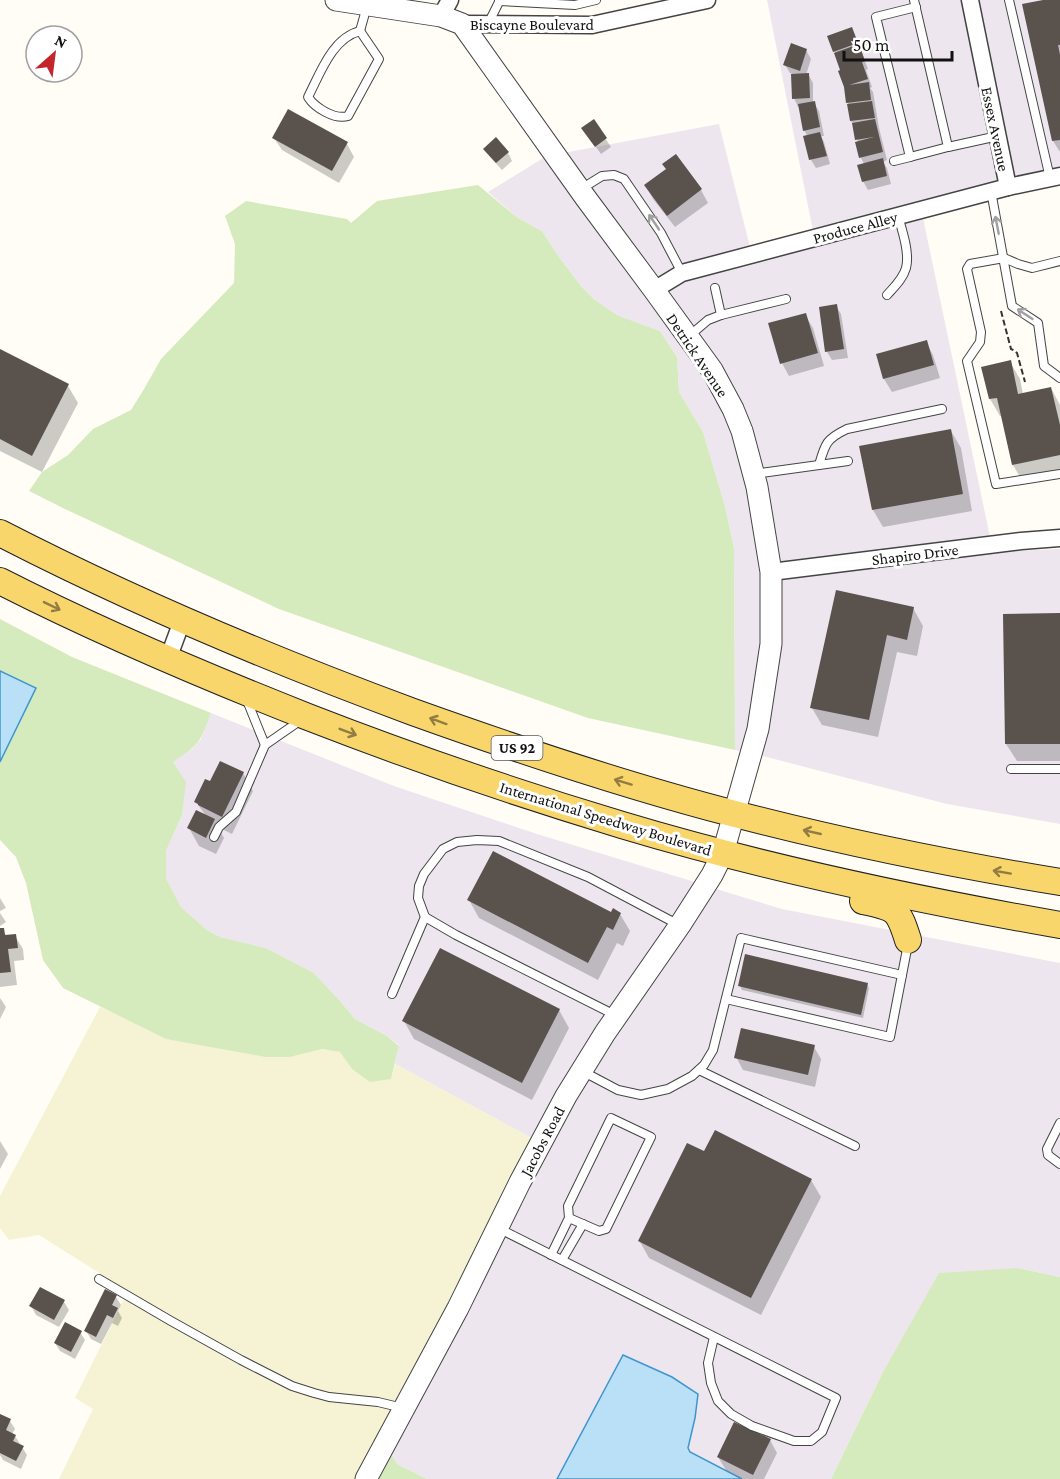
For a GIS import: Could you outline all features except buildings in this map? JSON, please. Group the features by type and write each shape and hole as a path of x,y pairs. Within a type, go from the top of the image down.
{"main road":[{"name":"US 92","path":"0,533 182,621 282,662 450,725 620,782 735,814 865,845 1060,882"},
{"name":"International Speedway Boulevard","path":"0,580 82,621 243,691 436,765 623,825 723,853 954,906 1060,926"},
{"path":"770,864 805,887 890,907 899,915 908,940"},
{"path":"908,940 919,922 929,914 954,906"}],"street":[{"path":"336,0 367,5 446,8 462,24"},
{"name":"Biscayne Boulevard","path":"462,24 592,25 650,9 707,0"},
{"name":"Essex Avenue","path":"970,0 1008,187"},
{"name":"Detrick Avenue","path":"462,24 579,190 712,370 742,431 757,487 771,572 771,644 759,729 735,814"},
{"name":"Produce Alley","path":"654,290 682,273 991,191 1055,177"},
{"name":"Shapiro Drive","path":"771,572 1060,538"},
{"path":"168,659 182,621"},
{"name":"Jacobs Road","path":"366,1479 458,1308 561,1106 616,1016 712,875 723,853 735,814"}],"lane":[{"path":"488,24 500,0 575,5 596,0"},
{"path":"1009,0 1055,177"},
{"path":"910,157 876,17 915,4 948,147"},
{"path":"360,31 352,33 338,44 308,97 312,103 338,117 348,116 379,59 360,31 367,5"},
{"path":"894,161 998,136"},
{"path":"579,190 602,176 614,175 624,179 661,233 682,273"},
{"path":"991,191 1012,306 1038,323 1044,366 1060,378"},
{"path":"887,296 898,283 906,267 905,241 898,216"},
{"path":"1060,261 1032,268 1004,258 970,264 967,270 981,332 980,342 967,361 996,484 1060,474"},
{"path":"715,288 721,315"},
{"path":"687,338 708,320 786,299"},
{"path":"819,465 825,444 835,435 847,429 942,409"},
{"path":"754,474 848,460"},
{"path":"243,691 265,745"},
{"path":"214,837 219,827 236,812 265,745 306,716"},
{"path":"1011,769 1060,769"},
{"path":"616,1016 425,917 418,898 418,886 424,874 443,849 457,842 499,841 588,877 680,925"},
{"path":"392,994 425,917"},
{"path":"582,1070 618,1090 641,1095 668,1089 692,1076 704,1065 713,1050 741,938 902,975"},
{"path":"726,999 890,1037 908,940"},
{"path":"699,1070 855,1146"},
{"path":"551,1255 569,1218 568,1206 611,1118 651,1137 606,1229 600,1231 569,1218"},
{"path":"1060,1123 1047,1149 1048,1155 1060,1164"},
{"path":"562,1260 583,1224"},
{"path":"498,1228 836,1398 822,1432 811,1441 794,1441 752,1426 731,1414 718,1401 711,1383 708,1364 714,1337"},
{"path":"99,1279 171,1321 292,1386 330,1397 404,1408"}],"shaded area":[{"path":"767,0 962,0 999,181 813,231"},
{"path":"978,0 1060,0 1060,168 1015,177"},
{"path":"719,124 750,247 657,280 563,153"},
{"path":"545,157 705,375 726,413 750,489 764,573 763,644 745,752 735,750 734,548 725,506 703,432 679,392 677,357 660,331 617,315 595,300 581,286 542,231 518,218 488,192"},
{"path":"923,218 990,537 777,563 765,484 665,292 684,281"},
{"path":"1060,549 1060,824 947,804 759,755 779,579 1013,551"},
{"path":"211,713 394,786 537,834 698,883 535,1140 395,1064 399,1045 355,1019 314,973 266,948 220,937 207,930 181,907 166,878 166,851 182,815 185,782 172,762 193,748 201,739"},
{"path":"713,888 782,909 1060,963 1060,1277 1018,1268 882,1374 831,1479 742,1479 690,1452 688,1448 698,1394 623,1356 557,1479 427,1479 397,1464 390,1452 572,1100"},
{"path":"100,1007 166,1039 290,1057 322,1049 341,1052 352,1069 391,1079 395,1064 535,1140 358,1479 59,1479 93,1409 75,1398 128,1291 39,1235 9,1240 0,1228 0,1196"}],"green space":[{"path":"478,185 518,218 542,231 581,286 595,300 617,315 660,331 677,357 679,392 703,432 725,506 734,548 735,750 588,718 279,609 29,491 42,472 68,455 93,429 131,410 161,359 234,283 235,244 225,216 246,201 347,219 351,223 377,201"},
{"path":"0,619 72,657 211,713 198,742 173,762 186,782 182,815 166,851 166,878 181,907 207,930 220,937 266,948 314,973 355,1019 387,1036 399,1046 391,1079 370,1082 352,1069 340,1052 322,1049 290,1057 266,1057 166,1039 63,988 43,960 26,883 16,857 0,840"},
{"path":"1018,1268 1060,1277 1060,1479 831,1479 882,1374 939,1273"},
{"path":"390,1452 397,1464 427,1479 376,1479"}],"water":[{"path":"0,671 36,688 0,762"},
{"path":"623,1355 672,1377 698,1394 688,1448 690,1452 742,1479 557,1479"}]}
